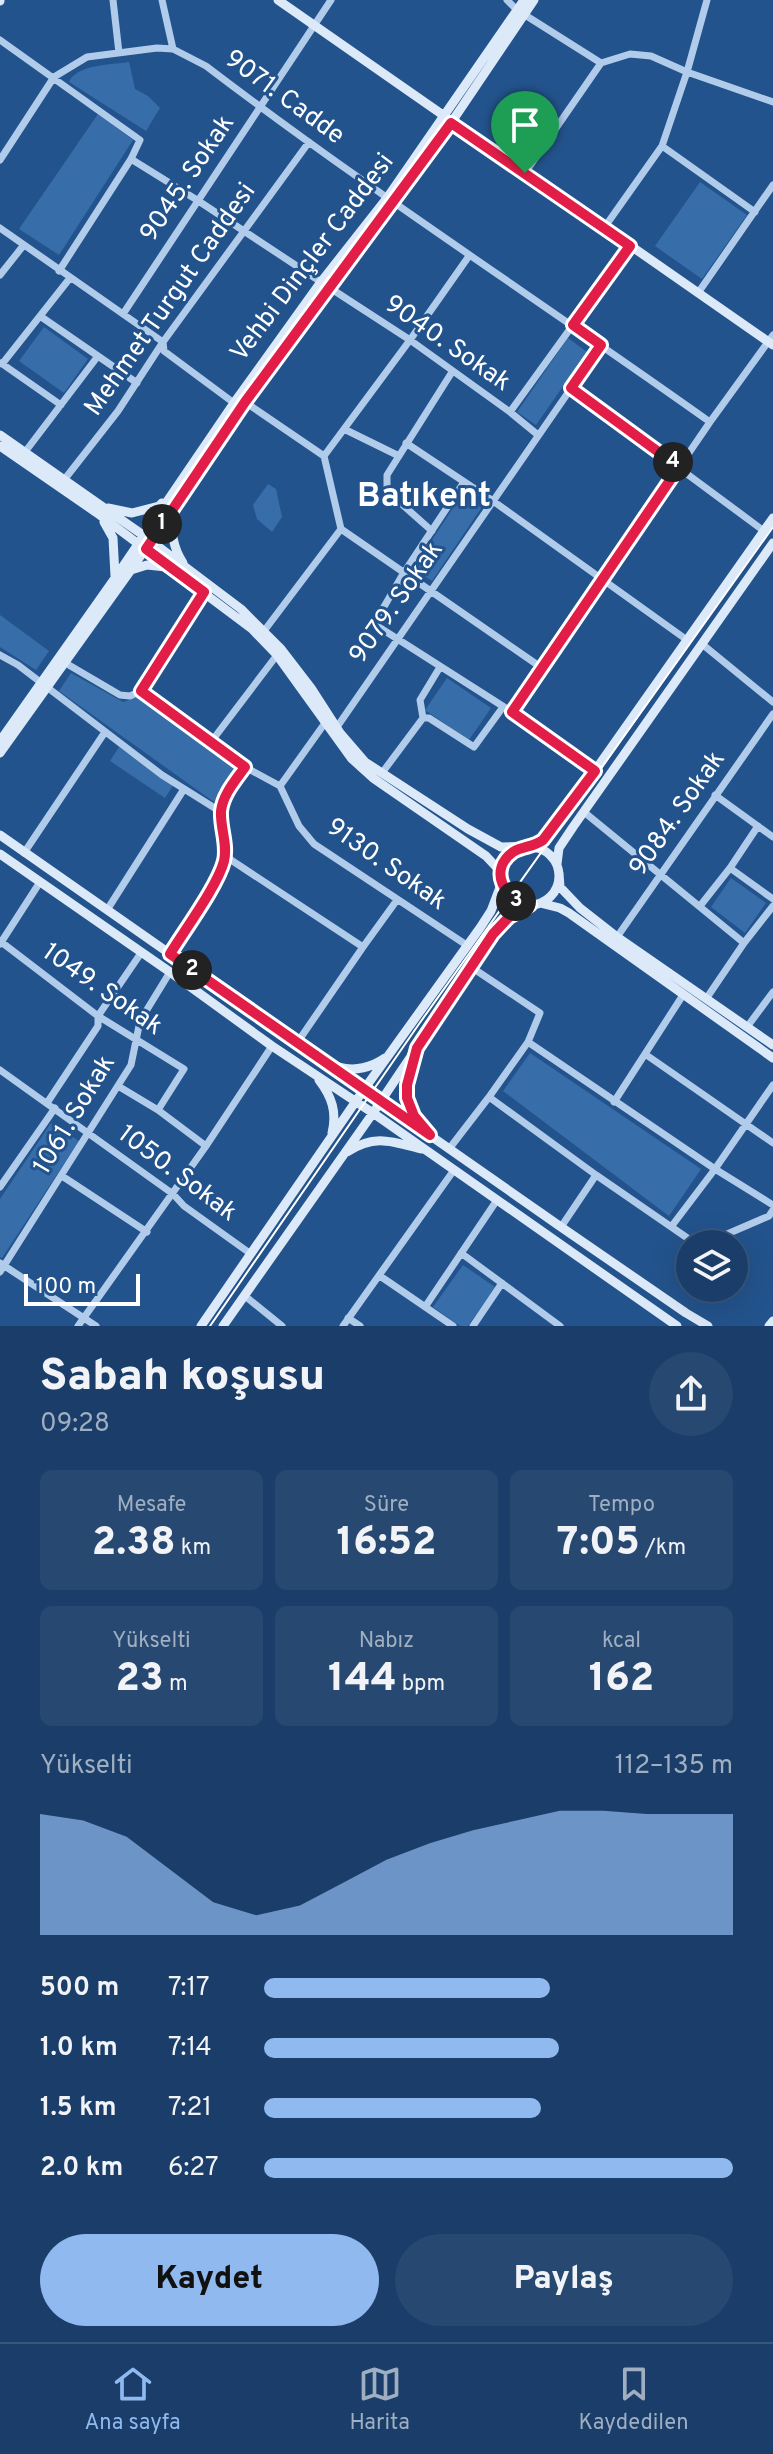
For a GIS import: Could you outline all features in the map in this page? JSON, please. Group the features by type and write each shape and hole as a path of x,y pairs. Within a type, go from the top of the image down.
{"street":[{"path":"113,0 119,53"},
{"path":"0,160 54,77 87,57 157,48 173,49 162,0"},
{"path":"278,0 771,341 710,422 512,712"},
{"name":"9045. Sokak","path":"123,314 331,0"},
{"path":"507,0 601,63"},
{"path":"521,12 524,0"},
{"path":"0,753 115,578 176,505 240,402 330,288 521,12 534,0"},
{"path":"604,228 662,146 707,0"},
{"path":"0,40 140,140 59,271"},
{"name":"9071. Cadde","path":"173,49 206,66 469,256 710,422"},
{"path":"525,173 601,63 630,54 651,56 773,102"},
{"name":"Mehmet Turgut Caddesi","path":"64,480 118,411 163,342 309,142"},
{"path":"662,146 755,212"},
{"path":"131,159 321,282"},
{"path":"698,293 773,185"},
{"name":"Vehbi Dinçler Caddesi","path":"144,542 173,492 240,402 321,282 390,200"},
{"path":"0,228 163,342 164,351 324,456 341,529 542,668"},
{"path":"0,275 23,246"},
{"path":"510,412 630,246"},
{"path":"324,456 469,256"},
{"path":"61,405 1,363 70,278"},
{"name":"9040. Sokak","path":"330,288 410,340 538,435"},
{"path":"40,316 137,383"},
{"name":"9079. Sokak","path":"337,727 601,345"},
{"path":"25,452 98,356"},
{"path":"432,531 387,491 387,475 452,372"},
{"path":"571,388 764,531"},
{"path":"344,429 399,456"},
{"path":"0,435 64,480 99,510 113,538 115,578"},
{"path":"406,443 603,578 687,640"},
{"path":"0,446 99,510 241,609 264,631 303,678 365,762 501,847 534,846 543,840 773,518"},
{"path":"464,482 374,624 512,712 595,771"},
{"path":"99,510 132,513 159,506 173,492"},
{"path":"176,505 171,522 184,572 204,592 252,629 277,655 347,753 373,778 486,856 513,899 560,908 569,913 773,1058"},
{"path":"264,631 341,529"},
{"path":"61,660 131,570 144,542"},
{"path":"223,1326 502,923 555,891 559,848 773,543"},
{"path":"131,570 161,565 184,572"},
{"path":"61,660 120,695 130,696 141,691 204,592"},
{"path":"702,644 773,702"},
{"path":"0,655 18,665 184,789 221,812"},
{"path":"211,742 277,655"},
{"path":"382,773 423,718 420,700 440,667"},
{"path":"0,741 43,686"},
{"path":"141,691 245,767 280,786 325,723"},
{"path":"423,718 429,718 474,747 503,707"},
{"name":"9084. Sokak","path":"617,937 773,714"},
{"path":"24,853 105,732"},
{"path":"170,954 218,876 226,846 221,812 227,793 245,767"},
{"name":"9130. Sokak","path":"280,786 299,826 314,844 468,946"},
{"path":"107,910 184,789"},
{"path":"715,795 773,837"},
{"path":"584,812 744,943"},
{"path":"700,906 758,826"},
{"path":"0,835 561,1227 708,1326"},
{"path":"201,1326 491,911 509,855 526,847 544,850 558,869 560,887 566,895 617,937 773,1045"},
{"path":"0,854 677,1326"},
{"path":"225,856 363,947"},
{"path":"730,868 773,899"},
{"path":"0,942 40,882"},
{"path":"297,1043 397,900"},
{"path":"706,999 773,906"},
{"name":"1049. Sokak","path":"0,942 98,1016 184,1069 158,1110"},
{"path":"47,1103 98,1026 98,1016 141,953"},
{"path":"449,1149 528,1042 540,1013 471,967"},
{"name":"1061. Sokak","path":"1,1267 131,1065 140,1021 170,972"},
{"path":"747,1027 773,992"},
{"path":"614,1102 683,995"},
{"path":"528,1042 773,1207 769,1216 736,1230"},
{"path":"78,1326 147,1232 272,1046"},
{"path":"417,1048 407,1085 407,1098 414,1116 430,1135"},
{"path":"324,1062 355,1069 378,1063 391,1053"},
{"path":"645,1054 773,1143"},
{"name":"1050. Sokak","path":"0,1070 90,1132 251,1254"},
{"path":"315,1074 327,1091 334,1110 331,1139"},
{"path":"671,1227 773,1085"},
{"path":"118,1086 158,1110 206,1146"},
{"path":"489,1097 676,1230"},
{"path":"0,1187 55,1108"},
{"path":"341,1156 369,1140 397,1142 426,1150"},
{"path":"0,1169 9,1174"},
{"path":"343,1326 454,1170"},
{"path":"561,1227 596,1175"},
{"path":"62,1176 147,1232"},
{"path":"425,1307 497,1200"},
{"path":"461,1253 560,1326"},
{"path":"1,1267 96,1326"},
{"path":"380,1276 453,1326"},
{"path":"473,1326 502,1283"},
{"path":"245,1296 282,1326"},
{"path":"348,1318 360,1326"},
{"path":"769,1326 773,1321"}],"shaded area":[{"path":"129,62 135,89 160,108 146,131 69,82 73,76 87,69"},
{"path":"98,114 133,140 59,255 19,229"},
{"path":"700,182 747,215 702,279 655,246"},
{"path":"44,327 88,359 64,393 19,361"},
{"path":"568,338 587,352 536,425 517,412"},
{"path":"268,484 276,489 282,517 272,532 257,519 253,505"},
{"path":"464,491 484,504 432,581 413,569"},
{"path":"0,615 49,651 36,670 0,647"},
{"path":"71,673 123,702 141,696 239,767 214,802 59,691"},
{"path":"447,678 491,708 469,740 425,710"},
{"path":"119,747 174,784 165,798 110,761"},
{"path":"731,878 766,903 745,933 711,907"},
{"path":"530,1053 701,1169 669,1216 503,1091"},
{"path":"51,1123 79,1141 2,1258 0,1199"},
{"path":"463,1265 495,1287 468,1326 460,1326 433,1307"}],"tram line":[{"path":"210,1326 419,1024 773,527"}],"district":[{"name":"Batıkent","path":"424,497"}],"route":[{"path":"451,123 525,173 630,246 573,325 601,345 571,388 679,467 512,712 595,771 543,840 509,855 501,872 502,882 513,899 530,905 509,917 493,934 417,1048 407,1085 407,1098 414,1116 430,1135 170,954 218,876 226,846 221,812 223,803 245,767 141,691 204,592 146,549 245,402 451,123"}]}
